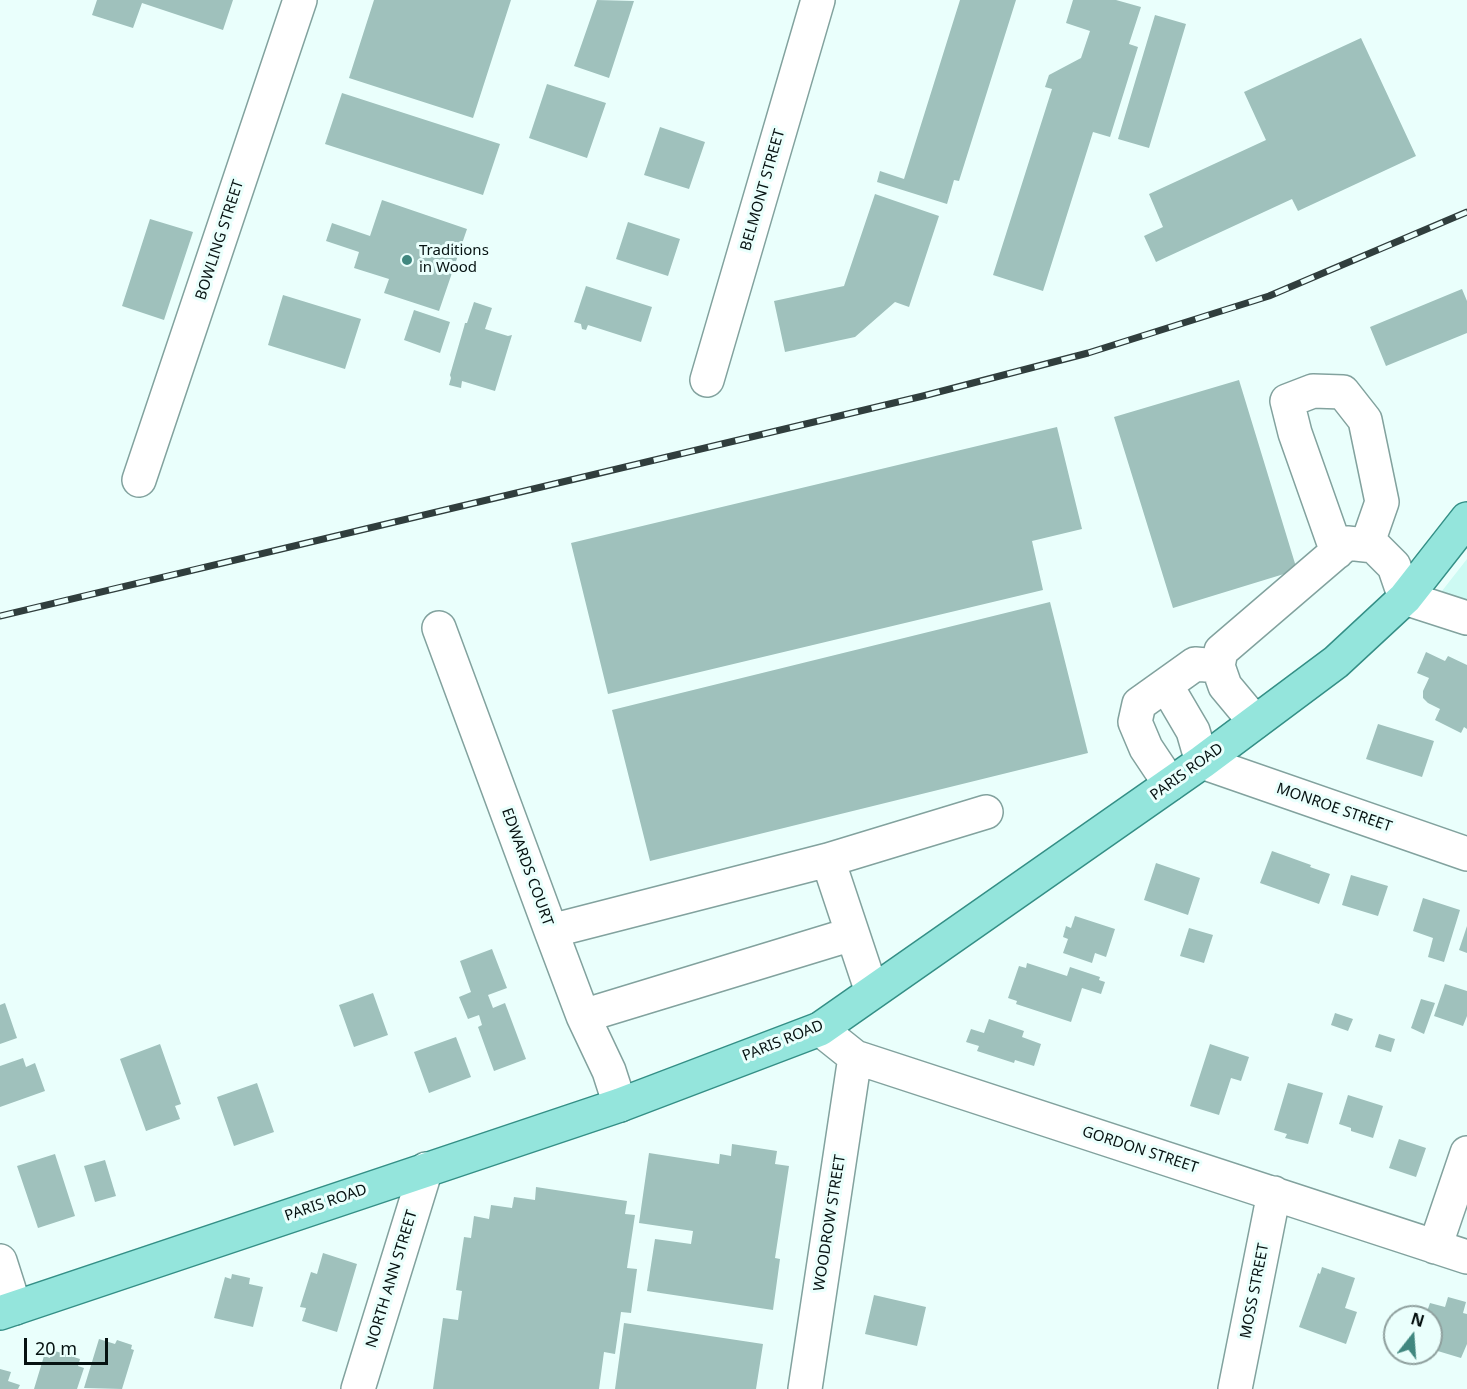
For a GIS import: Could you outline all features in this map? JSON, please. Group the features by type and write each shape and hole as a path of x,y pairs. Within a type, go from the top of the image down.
{"main road":[{"name":"PARIS ROAD","path":"8,1311 620,1104 820,1029 1202,762 1336,662 1405,598 1467,519"}],"street":[{"name":"BOWLING STREET","path":"139,480 300,0"},
{"name":"BELMONT STREET","path":"708,380 818,0"},
{"path":"1255,722 1225,686 1218,666 1221,651 1352,548 1374,546 1394,566 1405,598 1467,618"},
{"name":"EDWARDS COURT","path":"439,628 551,931 584,1016 609,1071 620,1104"},
{"path":"1170,784 1146,748 1135,722 1139,704 1195,664 1218,666"},
{"path":"1166,685 1193,731 1202,762"},
{"name":"MONROE STREET","path":"1202,762 1467,854"},
{"path":"551,931 828,860 986,812"},
{"path":"828,860 872,993"},
{"path":"584,1016 852,934"},
{"name":"GORDON STREET","path":"820,1029 855,1057 1467,1257"},
{"name":"WOODROW STREET","path":"805,1389 855,1057"},
{"path":"1435,1247 1467,1153"},
{"name":"NORTH ANN STREET","path":"358,1389 426,1169"},
{"name":"MOSS STREET","path":"1235,1389 1274,1193"},
{"path":"0,1261 8,1311"}],"shaded area":[{"path":"1467,559 1467,633 1420,619"}],"building":[{"path":"97,0 233,0 223,30 142,3 133,28 92,15"},
{"path":"374,0 511,0 473,118 349,78"},
{"path":"597,0 634,1 609,78 574,66"},
{"path":"960,0 1016,0 959,181 954,180 947,204 877,182 880,171 904,179"},
{"path":"1073,0 1116,0 1141,7 1129,44 1138,47 1110,137 1093,132 1043,291 993,275 1052,89 1045,87 1049,75 1081,58 1090,31 1066,23"},
{"path":"1155,15 1186,24 1149,148 1118,139"},
{"path":"1361,38 1416,156 1298,211 1292,199 1156,262 1144,236 1163,227 1149,194 1266,140 1244,92"},
{"path":"547,84 606,103 587,158 529,138"},
{"path":"342,93 500,144 483,195 325,144"},
{"path":"660,127 705,142 689,189 644,175"},
{"path":"875,194 939,216 909,307 895,302 855,337 785,352 774,301 844,286"},
{"name":"Traditions in Wood","path":"382,200 467,229 439,311 384,293 389,279 354,268 359,252 326,241 332,223 370,236"},
{"path":"150,219 193,232 164,320 122,306"},
{"path":"628,222 680,239 668,276 616,259"},
{"path":"586,286 652,307 641,342 588,325 586,330 582,329 581,324 574,322"},
{"path":"1462,289 1467,301 1467,333 1386,366 1370,327"},
{"path":"283,295 361,319 345,369 268,345"},
{"path":"474,302 492,308 485,329 508,336 512,335 495,391 462,381 461,388 449,385 465,323 467,323"},
{"path":"414,310 450,322 440,353 404,340"},
{"path":"1239,380 1297,570 1173,608 1114,417"},
{"path":"1057,427 1082,529 1032,541 1043,590 608,694 571,543"},
{"path":"1050,602 1088,753 650,861 612,710"},
{"path":"1426,652 1445,661 1448,656 1467,665 1467,729 1464,727 1461,733 1435,720 1440,709 1423,698 1423,691 1429,678 1417,673"},
{"path":"1378,724 1434,741 1422,777 1366,759"},
{"path":"1272,851 1330,874 1319,904 1260,883"},
{"path":"1156,863 1200,878 1188,915 1144,900"},
{"path":"1351,875 1388,886 1378,916 1342,905"},
{"path":"1423,898 1460,910 1444,962 1428,957 1433,938 1413,931"},
{"path":"1075,916 1115,929 1106,957 1095,953 1092,963 1063,953 1068,939 1063,937 1066,926 1071,928"},
{"path":"1467,926 1467,953 1459,950"},
{"path":"1189,928 1213,935 1204,963 1180,956"},
{"path":"492,949 507,988 488,995 493,1008 505,1003 526,1059 494,1071 478,1027 482,1025 479,1015 468,1019 459,997 471,992 460,961"},
{"path":"1027,963 1067,976 1070,967 1100,977 1099,980 1105,982 1101,994 1082,988 1071,1022 1016,1004 1017,1001 1008,998 1019,966 1026,968"},
{"path":"1445,984 1467,991 1467,1016 1463,1026 1434,1016"},
{"path":"373,993 388,1035 354,1047 339,1005"},
{"path":"1421,999 1435,1003 1424,1034 1411,1028"},
{"path":"5,1003 17,1038 0,1044 0,1005"},
{"path":"1335,1013 1353,1019 1348,1031 1331,1025"},
{"path":"989,1019 1024,1031 1022,1037 1041,1044 1034,1066 1015,1060 1014,1063 977,1051 979,1046 966,1042 971,1029 984,1033"},
{"path":"1379,1034 1395,1039 1391,1052 1375,1047"},
{"path":"456,1037 471,1077 429,1093 414,1052"},
{"path":"160,1044 181,1104 175,1106 180,1119 146,1131 120,1059"},
{"path":"1210,1044 1249,1057 1241,1081 1231,1078 1219,1115 1190,1106"},
{"path":"23,1058 26,1067 35,1063 45,1091 0,1107 0,1066"},
{"path":"257,1083 274,1132 234,1146 217,1097"},
{"path":"1288,1083 1323,1093 1308,1144 1285,1138 1287,1134 1274,1130"},
{"path":"1348,1095 1383,1106 1373,1138 1351,1131 1351,1128 1339,1124"},
{"path":"1399,1139 1426,1148 1416,1177 1389,1168"},
{"path":"732,1144 777,1151 775,1164 789,1166 775,1258 780,1259 773,1310 647,1291 655,1239 691,1244 693,1231 639,1223 649,1153 719,1164 720,1154 731,1156"},
{"path":"55,1154 75,1216 38,1228 17,1166"},
{"path":"105,1160 116,1196 95,1202 84,1166"},
{"path":"536,1187 627,1201 625,1214 635,1215 627,1268 637,1269 631,1313 621,1312 615,1354 604,1352 599,1389 433,1389 443,1318 458,1320 462,1291 456,1290 464,1237 471,1238 474,1216 489,1219 491,1205 512,1208 514,1197 535,1200"},
{"path":"323,1253 357,1264 337,1332 302,1321 306,1308 300,1307 311,1272 317,1274"},
{"path":"1322,1267 1355,1278 1345,1308 1357,1312 1346,1344 1299,1327"},
{"path":"232,1274 250,1278 249,1284 263,1287 253,1327 214,1318 225,1277 231,1279"},
{"path":"874,1295 926,1307 917,1346 865,1334"},
{"path":"1448,1297 1466,1302 1463,1313 1467,1314 1467,1344 1461,1358 1443,1353 1443,1306 1445,1307"},
{"path":"624,1323 763,1344 756,1389 615,1389"},
{"path":"99,1339 115,1344 117,1340 132,1345 131,1349 134,1350 122,1389 84,1388"},
{"path":"52,1350 80,1359 78,1366 84,1368 77,1389 34,1389 44,1356 50,1358"},
{"path":"0,1369 11,1372 8,1381 20,1385 18,1389 0,1389"}],"railway":[{"path":"0,616 923,396 1088,353 1269,296 1467,212"}],"place":[{"name":"Traditions in Wood","path":"407,260"}]}
